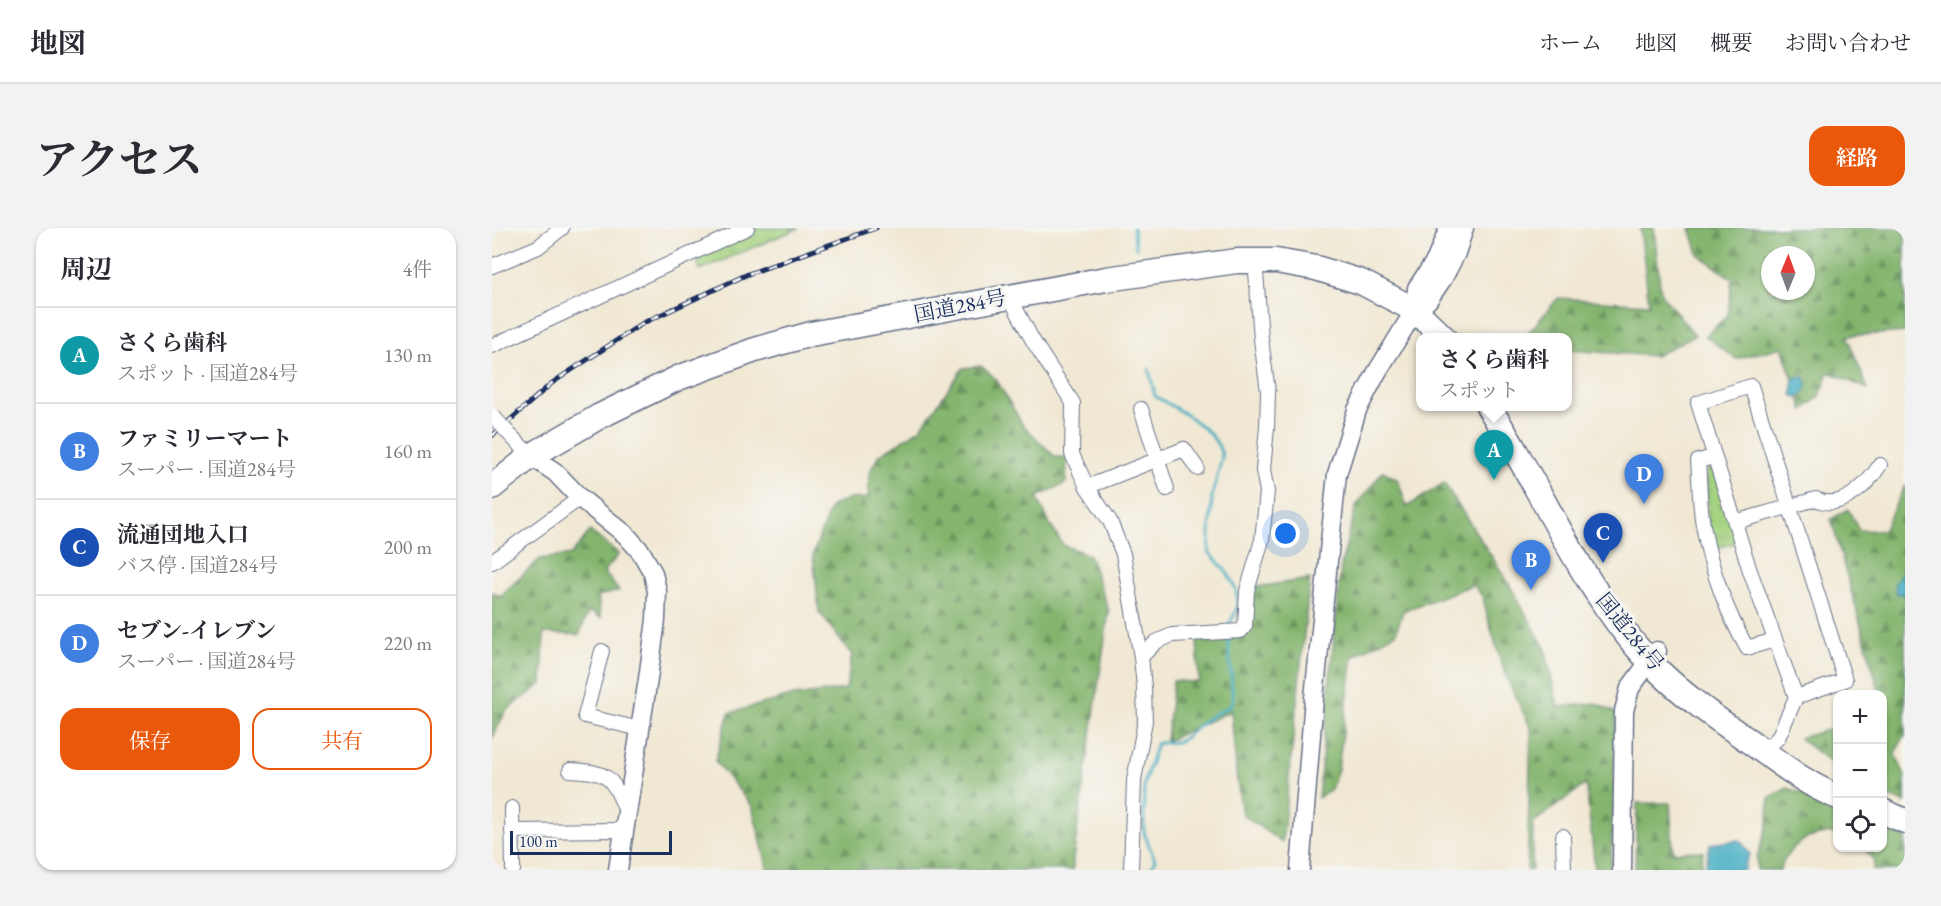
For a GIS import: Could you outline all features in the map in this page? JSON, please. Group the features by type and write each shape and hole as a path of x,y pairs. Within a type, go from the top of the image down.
{"highway":[{"name":"国道284号","path":"492,487 536,460 660,400 788,355 1012,303 1193,266 1237,261 1276,261 1316,268 1361,282 1436,333"},
{"name":"国道284号","path":"1012,303 1063,299 1214,273 1278,273 1323,283 1411,316 1425,333"},
{"name":"国道284号","path":"1491,411 1511,441 1573,556 1614,618 1653,656 1680,689 1729,728 1803,780 1833,795"},
{"name":"国道284号","path":"1506,411 1530,447 1580,543 1653,656 1686,679 1769,746 1806,772 1833,786"},
{"name":"国道284号","path":"492,501 536,460"}],"street":[{"path":"492,266 538,247 562,228"},
{"path":"492,346 747,228"},
{"path":"1411,316 1417,288 1436,260 1449,228"},
{"path":"1300,870 1337,474 1357,410 1411,316 1428,300 1443,278 1456,253 1464,228"},
{"path":"1141,657 1156,642 1172,635 1241,631 1245,626 1247,591 1262,540 1267,492 1263,470 1268,392 1256,272"},
{"path":"1012,303 1072,403 1072,454 1088,487 1110,521 1123,554 1141,657 1145,722 1134,780 1131,870"},
{"path":"1769,746 1778,738 1796,697 1735,522 1698,403 1751,386 1845,680 1796,697"},
{"path":"1141,409 1167,489"},
{"path":"492,415 536,460 567,483 580,498 626,535 641,552 652,573 657,591 656,620 618,870"},
{"path":"1088,487 1184,449 1197,468"},
{"path":"1714,457 1698,461 1703,530 1716,576 1747,648 1775,640"},
{"path":"1735,522 1816,499 1822,502 1837,502 1871,479 1880,465"},
{"path":"492,562 580,498"},
{"path":"602,651 585,716 640,729"},
{"path":"1622,870 1624,711 1630,688 1653,656"},
{"path":"570,770 597,771 614,783 626,811"},
{"path":"512,808 513,870"},
{"path":"512,831 623,830"},
{"path":"1563,836 1564,870"}],"green space":[{"path":"757,228 799,228 700,270 697,258"},
{"path":"1640,228 1654,228 1661,294 1695,335 1655,356 1572,350 1572,333 1528,333 1558,298 1649,304"},
{"path":"1690,228 1905,228 1905,332 1847,336 1868,389 1829,372 1820,396 1803,410 1782,347 1736,359 1705,336 1728,315 1732,279 1698,254"},
{"path":"981,366 996,379 1022,424 1055,457 1067,457 1066,483 1037,497 1063,545 1089,555 1109,611 1073,870 768,870 752,806 715,761 729,713 787,697 846,689 852,655 819,612 813,554 831,506 848,499 868,498 869,473 879,455 920,429 963,368"},
{"path":"1714,468 1737,542 1716,548 1708,524 1707,470"},
{"path":"1383,471 1398,480 1407,507 1444,483 1506,579 1545,648 1558,707 1596,703 1616,713 1611,870 1595,870 1586,784 1533,823 1532,870 1527,870 1531,729 1504,672 1483,597 1473,585 1403,611 1396,633 1353,656 1338,769 1331,789 1318,798 1341,565 1356,506"},
{"path":"1905,485 1905,735 1895,753 1905,776 1905,803 1887,795 1887,690 1879,690 1831,519 1848,509 1859,530 1883,531"},
{"path":"590,531 619,554 604,572 619,591 598,596 601,618 589,611 579,635 544,633 542,684 506,711 492,739 492,592 500,596 540,559 571,555"},
{"path":"1310,579 1282,843 1242,814 1231,711 1166,741 1173,681 1199,682 1197,638 1219,643 1248,631 1250,588"},
{"path":"1833,728 1833,764 1799,738"},
{"path":"1787,788 1833,808 1833,833 1818,835 1802,841 1789,853 1780,870 1757,870 1757,857 1768,824 1769,798"},
{"path":"1637,803 1670,803 1673,852 1703,851 1701,870 1635,870"},
{"path":"1887,830 1905,837 1905,870 1873,870 1874,861 1867,852 1887,852"}],"water":[{"path":"1803,376 1807,382 1806,390 1800,396 1795,397 1792,395 1794,378"},
{"path":"1905,568 1905,595 1896,593 1895,583"},
{"path":"1740,840 1750,854 1745,870 1705,870 1710,844"}],"waterway":[{"path":"1133,228 1136,248"},
{"path":"1149,369 1155,396 1195,421 1205,429 1219,447 1222,457 1212,496 1209,552 1229,576 1236,590 1236,609 1228,628"},
{"path":"1150,870 1155,860 1144,833 1144,784 1157,743 1179,742 1208,718 1230,706 1233,700 1228,635"}],"railway":[{"path":"492,436 552,383 643,323 748,274 876,228"}],"place":[{"name":"さくら歯科","path":"1494,480"},
{"name":"セブン-イレブン","path":"1644,504"},
{"name":"流通団地入口","path":"1603,563"},
{"name":"ファミリーマート","path":"1531,590"}]}
